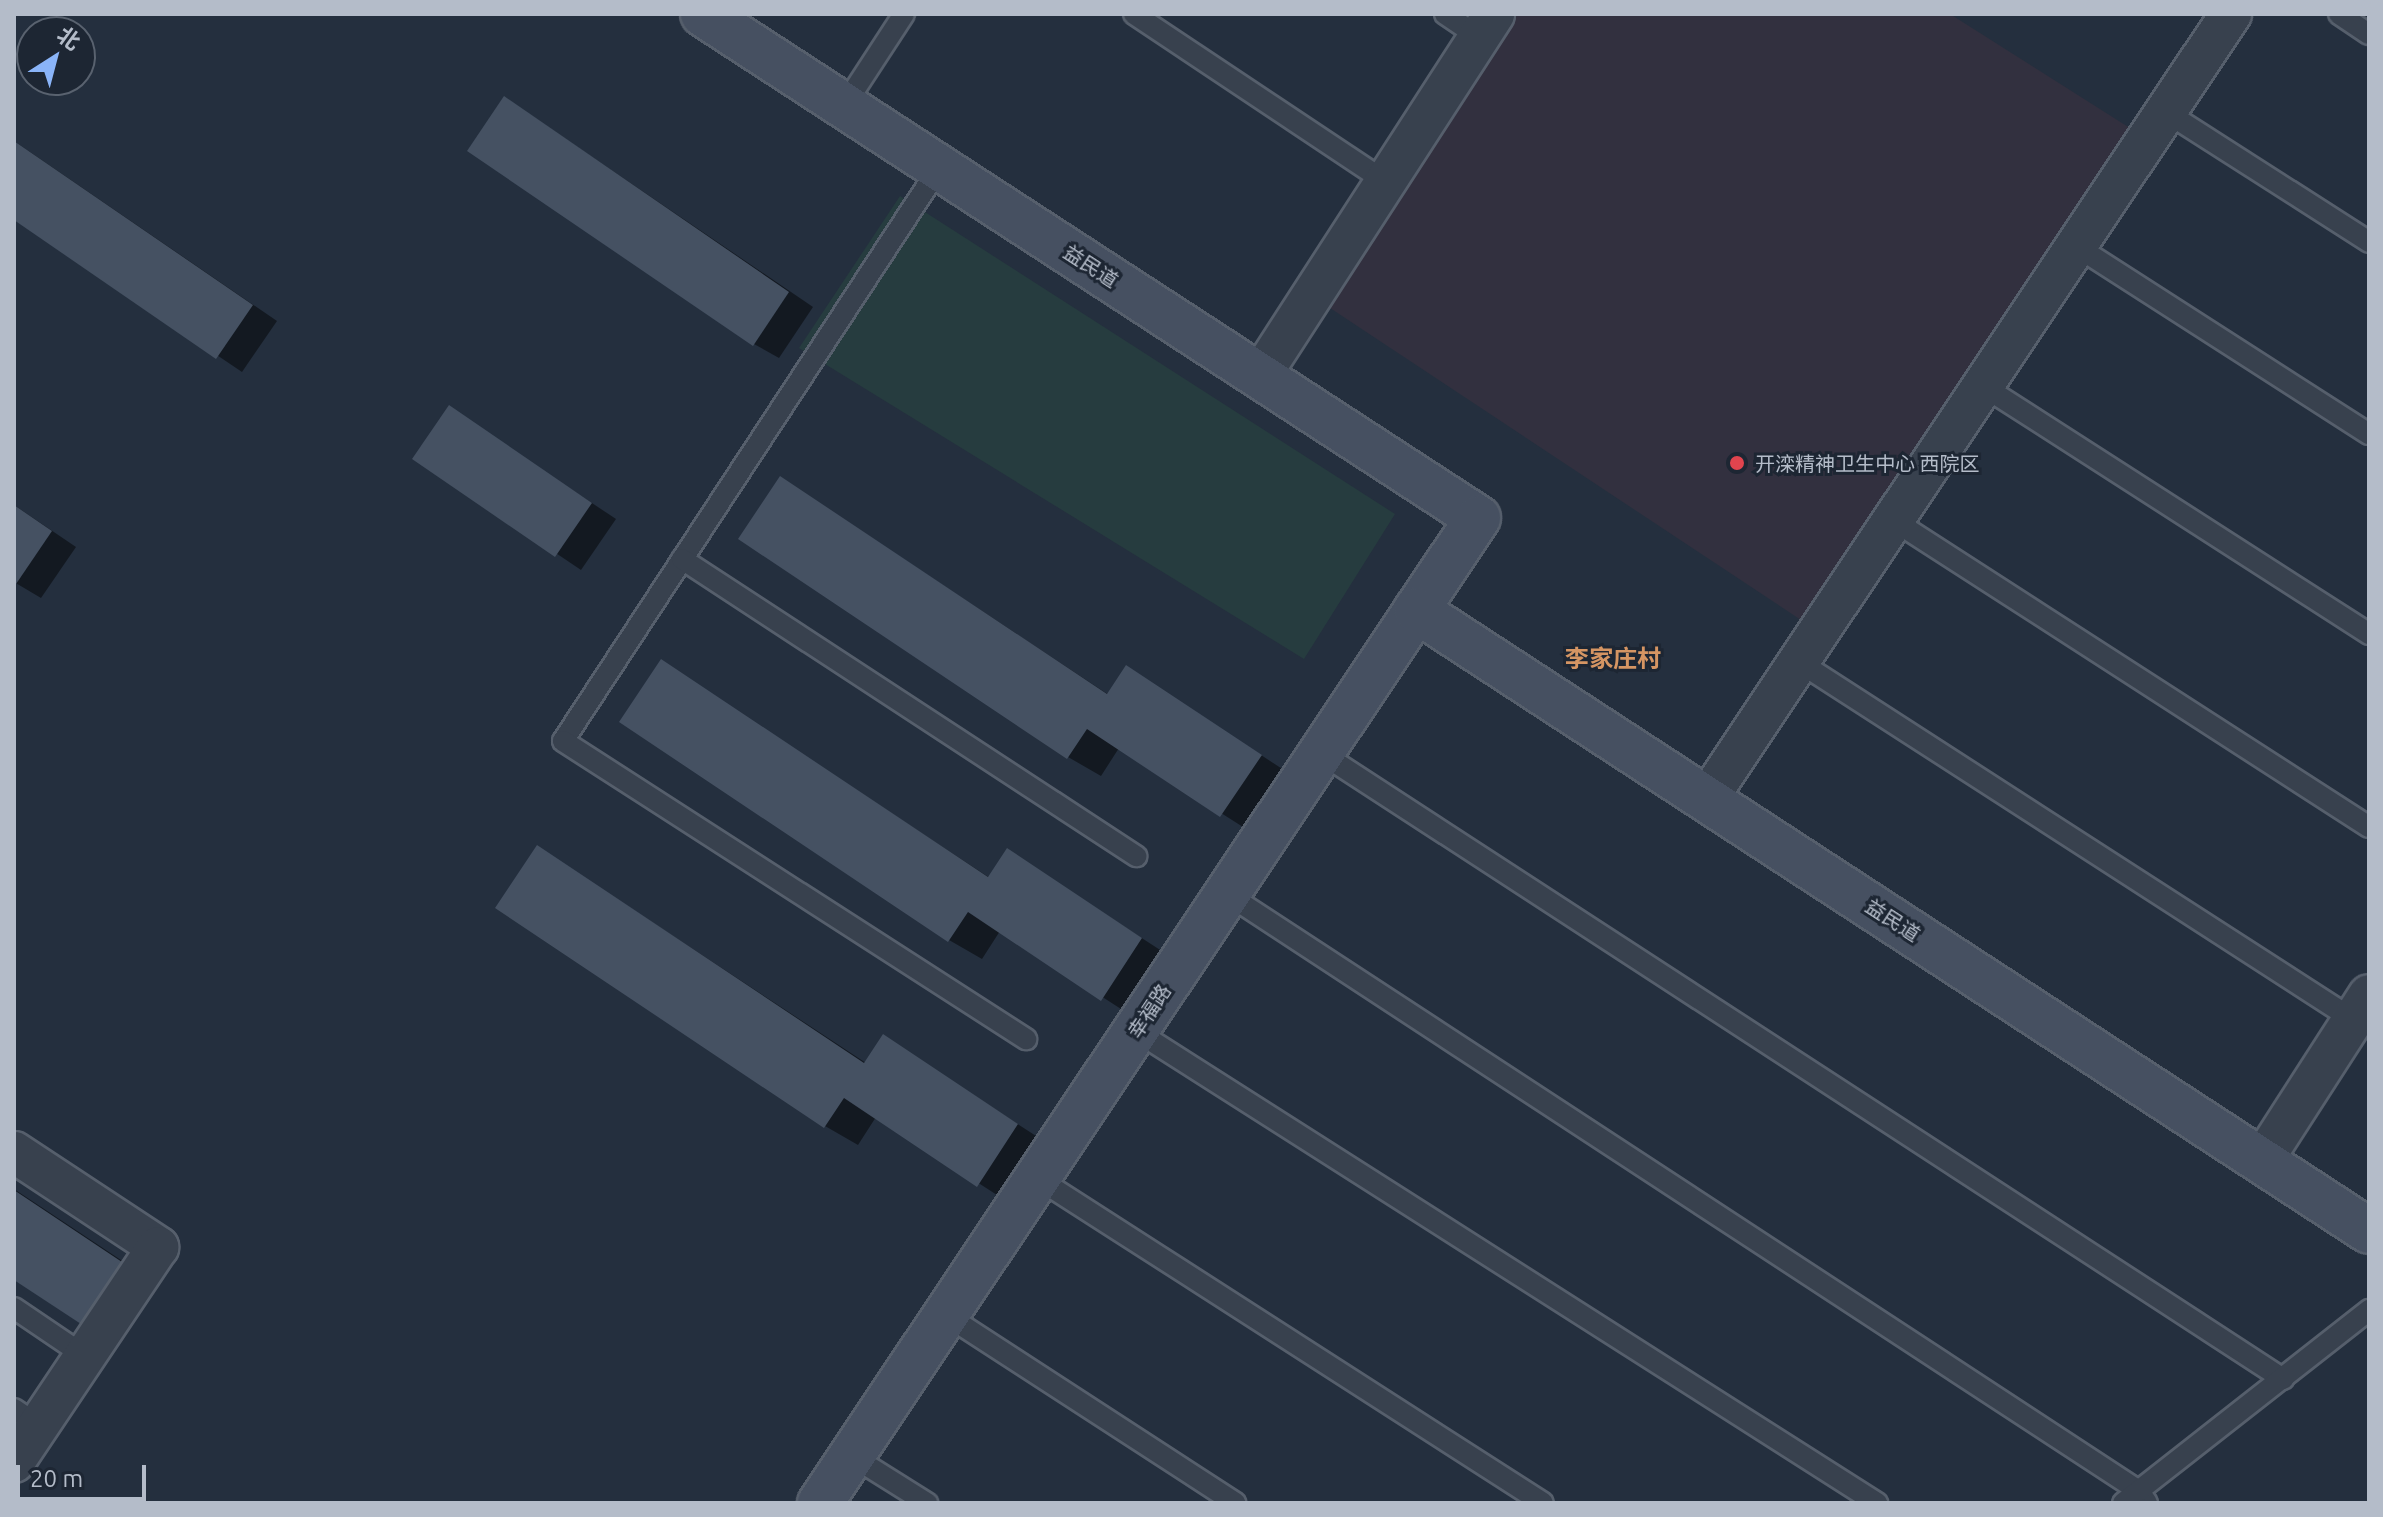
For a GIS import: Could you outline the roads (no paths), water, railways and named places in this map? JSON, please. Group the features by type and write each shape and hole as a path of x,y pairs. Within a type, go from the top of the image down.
{"street":[{"name":"益民道","path":"703,14 1478,518"},
{"path":"1707,799 2231,14"},
{"path":"1260,376 1487,25"},
{"name":"幸福路","path":"820,1503 1478,518"},
{"name":"益民道","path":"1416,610 2369,1231"},
{"path":"2262,1161 2364,1015"},
{"path":"14,1152 158,1247 85,1356 26,1417 14,1462"}],"lane":[{"path":"844,106 904,14"},
{"path":"1134,14 1386,182"},
{"path":"1445,14 1487,25"},
{"path":"2339,14 2369,34"},
{"path":"2166,112 2369,242"},
{"path":"939,168 563,741 1026,1039"},
{"path":"2076,246 2369,434"},
{"path":"1983,386 2369,634"},
{"path":"1893,520 2369,827"},
{"path":"682,559 1136,856"},
{"path":"1799,662 2364,1015"},
{"path":"1321,753 2283,1379"},
{"path":"1227,894 2137,1499 2369,1310"},
{"path":"1136,1031 1877,1503"},
{"path":"1037,1178 1543,1503"},
{"path":"14,1308 85,1356"},
{"path":"946,1315 1235,1503"},
{"path":"852,1456 927,1503"}],"place":[{"name":"开滦精神卫生中心 西院区","path":"1737,463"}],"district":[{"name":"李家庄村","path":"1613,659"}]}
